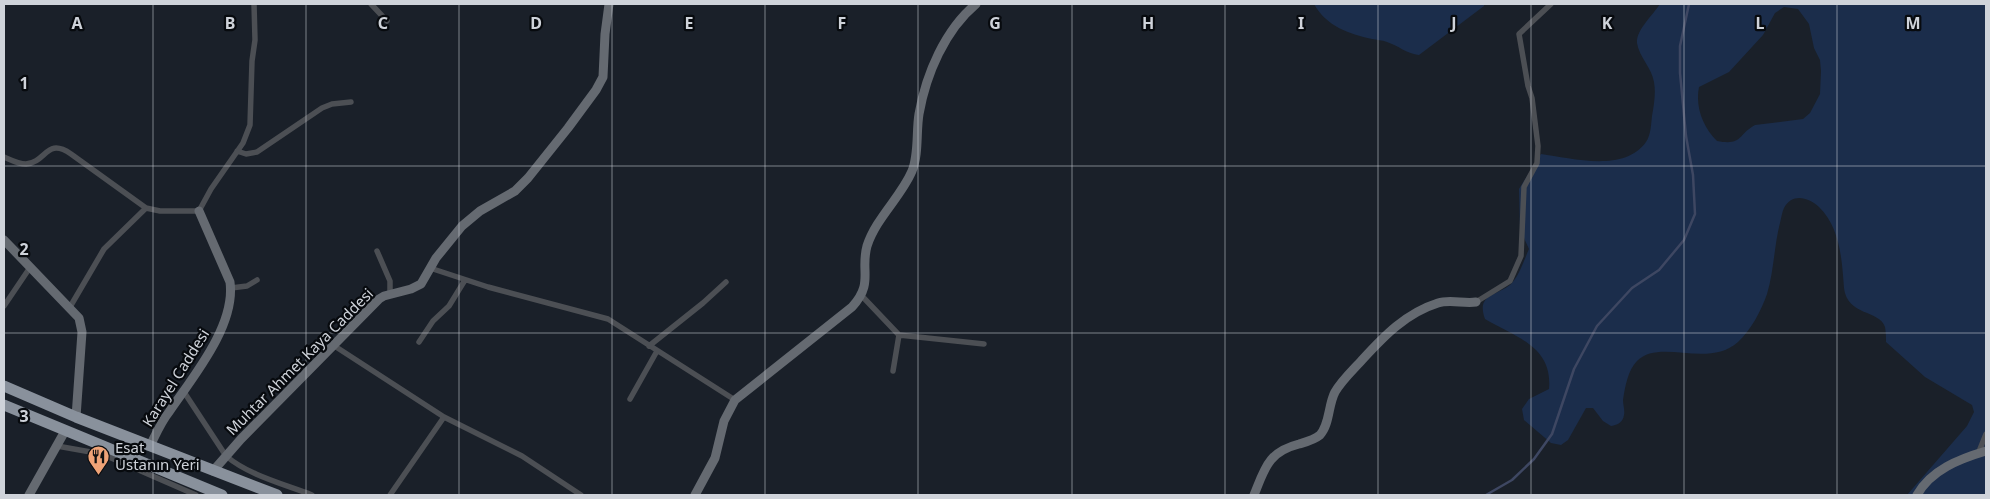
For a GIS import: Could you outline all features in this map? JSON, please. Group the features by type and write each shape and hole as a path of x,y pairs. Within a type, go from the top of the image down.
{"highway":[{"path":"4,386 150,446 277,495"},
{"path":"4,404 222,495"}],"street":[{"path":"4,156 15,162 26,164 53,148 64,150 146,208 160,211 199,211 211,189 248,134 252,115 251,75 256,40 254,4"},
{"path":"372,4 387,21"},
{"name":"Muhtar Ahmet Kaya Caddesi","path":"214,471 226,456 379,299 421,284 443,248 469,218 515,191 528,178 601,82 604,72 605,34 609,4"},
{"path":"695,495 715,458 724,421 735,400 852,307 861,295 866,279 868,244 913,167 919,114 931,72 942,48 958,23 976,4"},
{"path":"1254,495 1274,454 1282,449 1320,435 1324,430 1331,403 1338,388 1396,326 1405,319 1437,304 1476,302 1510,281 1521,256 1524,187 1536,163 1538,146 1532,98 1528,86 1519,34 1551,4"},
{"path":"237,151 246,154 257,152 322,108 342,102 351,102"},
{"path":"70,307 104,249 146,208"},
{"name":"Karayel Caddesi","path":"150,446 165,418 184,392 222,328 227,312 231,288 227,273 199,211"},
{"path":"4,240 79,318 82,332 76,416"},
{"path":"377,251 390,281 390,294"},
{"path":"4,306 29,268"},
{"path":"430,268 465,280 608,319 735,400"},
{"path":"231,288 247,286 257,280"},
{"path":"419,342 433,321 449,306 465,280"},
{"path":"649,346 726,282"},
{"path":"861,295 899,335 984,344"},
{"path":"893,371 899,335"},
{"path":"333,345 444,417 522,456 581,495"},
{"path":"630,399 657,351"},
{"path":"184,392 226,456 246,469 312,495"},
{"path":"390,495 444,417"},
{"path":"29,495 65,431"},
{"path":"1917,495 1929,479 1946,466 1982,452 1986,434"},
{"path":"57,446 102,454 196,495"}],"shaded area":[{"path":"1314,4 1484,4 1484,6 1419,55 1385,41 1347,32 1325,18"},
{"path":"1660,4 1986,4 1986,495 1907,495 1967,426 1974,412 1972,405 1925,377 1886,342 1885,327 1882,322 1851,304 1846,297 1844,288 1839,244 1836,234 1826,215 1819,207 1810,201 1800,198 1791,200 1784,208 1767,294 1755,320 1738,342 1726,350 1713,353 1658,352 1647,355 1637,361 1629,374 1623,400 1624,413 1621,421 1611,426 1603,421 1593,408 1586,408 1568,440 1561,445 1551,443 1524,420 1522,409 1529,399 1549,389 1549,374 1545,362 1530,345 1485,319 1483,311 1485,300 1505,289 1513,282 1529,249 1520,229 1519,189 1541,154 1582,160 1611,160 1625,158 1636,152 1646,142 1649,136 1655,99 1655,86 1651,72 1638,48 1637,38","holes":["1784,7 1798,9 1809,24 1814,48 1820,60 1820,94 1810,113 1803,119 1755,125 1736,141 1717,141 1701,116 1698,102 1699,87 1729,72 1763,35 1775,13"]}],"waterway":[{"path":"1486,495 1512,480 1534,459 1552,434 1574,369 1597,326 1632,288 1659,270 1684,240 1695,214 1693,175 1686,136 1680,73 1680,46 1689,4"}],"place":[{"name":"Esat Ustanın Yeri","path":"99,476"}]}
